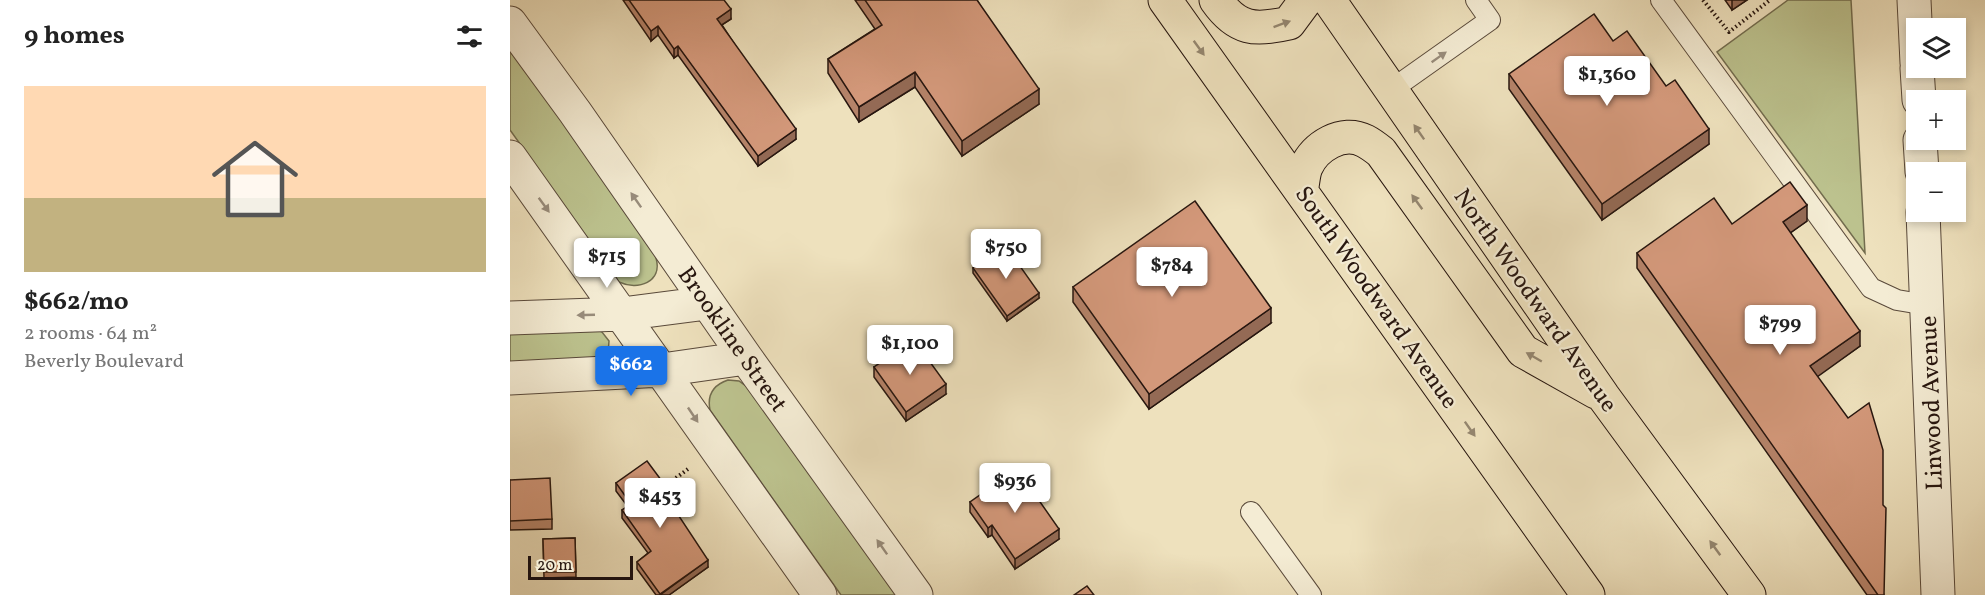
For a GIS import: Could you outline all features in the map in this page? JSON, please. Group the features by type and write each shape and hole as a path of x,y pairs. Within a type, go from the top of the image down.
{"main road":[{"name":"South Woodward Avenue","path":"1165,0 1588,595"},
{"path":"1216,0 1223,10 1238,22 1254,28 1289,23 1306,0"},
{"name":"North Woodward Avenue","path":"1329,0 1603,396 1749,595"},
{"path":"1302,191 1305,168 1317,150 1330,141 1347,137 1364,140 1381,152 1523,351 1603,396"}],"street":[{"path":"1914,0 1915,18"},
{"name":"Brookline Street","path":"510,23 916,595"},
{"path":"510,158 820,595"},
{"name":"Linwood Avenue","path":"1923,222 1938,595"},
{"path":"510,318 622,314 707,303"},
{"path":"510,378 662,370 746,358"}],"lane":[{"path":"1391,90 1490,20 1476,0"},
{"path":"1661,0 1871,288 1897,300 1927,305"},
{"path":"1251,512 1311,595"}],"path":[{"path":"1703,0 1729,32 1770,0"},
{"path":"665,486 688,469"}],"green space":[{"path":"1788,0 1851,0 1865,253 1717,52"},
{"path":"510,45 647,240 657,266 656,273 647,282 641,285 626,285 619,282 510,130"},
{"path":"593,328 602,332 609,341 608,354 600,361 510,364 510,331"},
{"path":"728,380 739,381 754,392 896,595 841,595 710,410 709,400 712,391"}],"building":[{"path":"629,0 724,0 731,9 717,19 796,129 758,156 678,46 674,49 658,26 651,31"},
{"path":"865,0 977,0 1039,89 962,141 915,72 859,107 828,59 882,25"},
{"path":"1594,14 1613,41 1627,31 1666,86 1675,80 1709,129 1602,204 1509,74"},
{"path":"1790,182 1807,205 1783,222 1860,331 1810,366 1848,418 1869,403 1883,450 1883,505 1886,508 1884,595 1878,595 1637,253 1714,198 1732,224"},
{"path":"1195,201 1271,308 1149,394 1073,287"},
{"path":"1005,245 1039,293 1007,316 973,268"},
{"path":"914,340 946,384 906,412 874,367"},
{"path":"647,461 676,500 671,504 708,560 660,594 637,562 651,551 622,510 631,504 616,483"},
{"path":"1017,469 1059,529 1015,559 992,525 988,528 970,502"},
{"path":"550,478 552,519 510,521 510,480"},
{"path":"575,538 576,572 544,572 543,539"},
{"path":"1087,586 1094,595 1074,595"}]}
